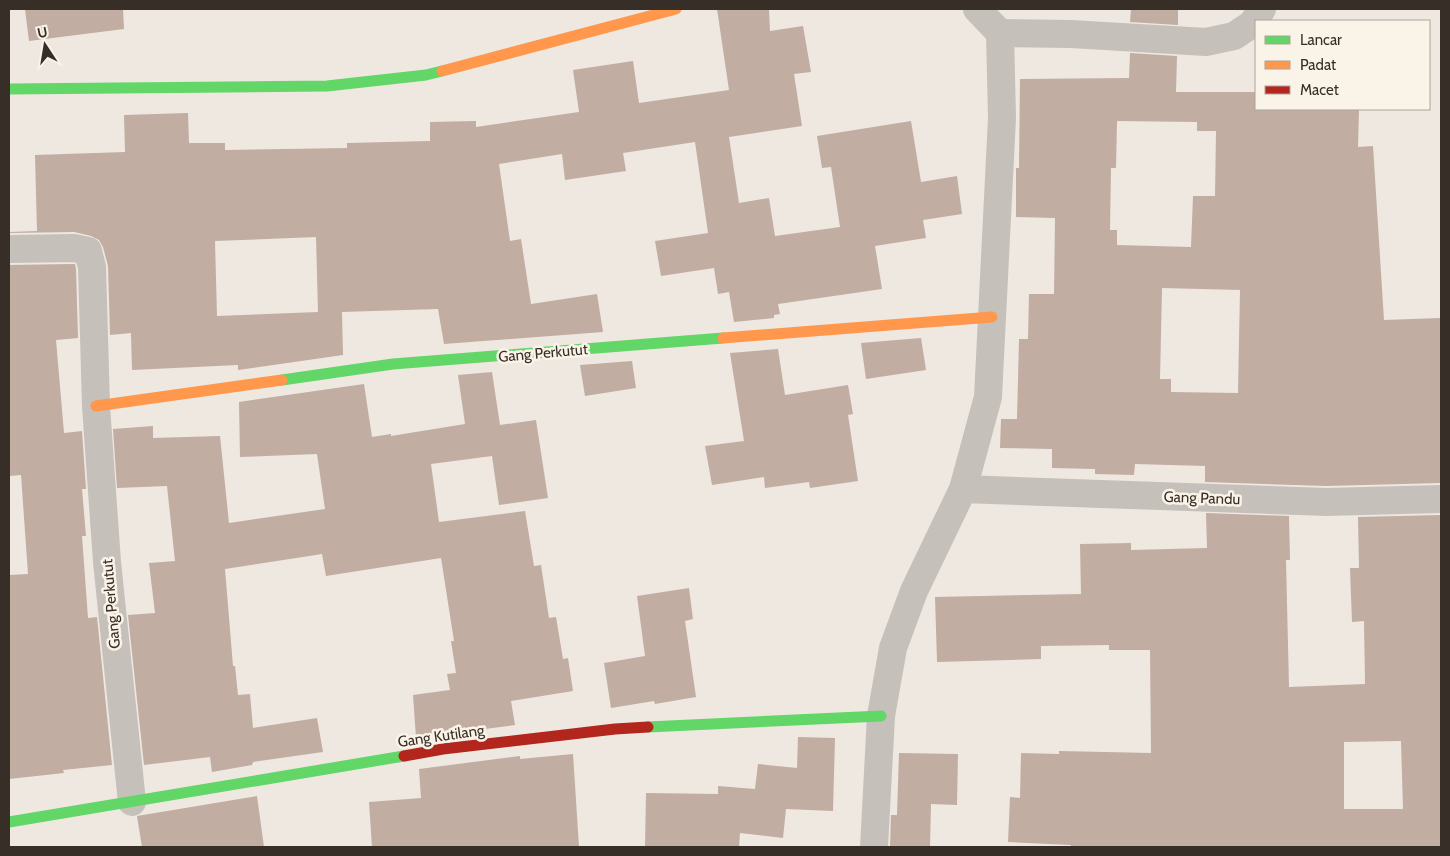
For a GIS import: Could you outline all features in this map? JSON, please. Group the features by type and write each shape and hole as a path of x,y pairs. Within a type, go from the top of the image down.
{"street":[{"path":"9,89 327,86 426,76 676,9"},
{"path":"874,847 881,716 892,648 914,592 963,488 988,397 1002,118 1000,33 977,9"},
{"path":"1000,33 1071,34 1206,42 1234,36 1252,24 1262,9"},
{"name":"Gang Perkutut","path":"9,249 74,248 88,251 92,267 96,406 107,562 132,802"},
{"name":"Gang Perkutut","path":"96,406 393,364 992,317"},
{"name":"Gang Pandu","path":"963,488 1326,502 1441,499"},
{"name":"Gang Kutilang","path":"9,822 443,749 615,729 881,716"}],"building":[{"path":"25,9 123,9 124,29 29,41"},
{"path":"717,9 769,9 770,31 803,26 811,72 794,74 802,126 729,137 739,203 769,198 775,236 840,227 831,167 822,168 817,136 911,121 921,182 957,176 962,214 923,220 926,238 875,246 882,289 778,304 780,314 774,315 774,318 734,322 729,292 718,294 714,268 661,276 655,241 708,233 695,142 623,153 626,171 565,180 562,154 499,164 510,241 521,239 531,304 597,294 603,332 444,344 438,309 342,312 343,355 238,370 238,365 132,370 131,333 110,335 108,266 99,240 74,232 9,233 37,231 35,155 125,152 124,115 188,113 189,143 225,143 225,150 347,148 347,143 430,141 430,122 476,121 476,127 579,112 573,70 633,61 639,103 729,90","holes":["316,237 318,312 217,316 215,241"]},
{"path":"1131,9 1178,9 1178,25 1130,22"},
{"path":"1130,53 1177,56 1176,92 1255,92 1255,110 1359,110 1358,147 1373,146 1384,320 1441,318 1441,483 1326,486 1205,482 1205,466 1135,464 1134,475 1095,474 1095,469 1052,468 1052,449 1000,448 1001,419 1017,419 1019,339 1028,339 1029,294 1054,294 1055,218 1016,217 1016,168 1019,168 1020,79 1129,78","holes":["1117,121 1197,122 1197,131 1216,131 1215,196 1193,196 1191,247 1117,245 1117,230 1110,230 1111,168 1116,168","1162,288 1240,290 1238,393 1171,392 1171,379 1160,379"]},
{"path":"75,264 78,338 56,340 64,433 82,431 86,489 82,489 86,536 82,536 88,618 97,617 112,765 63,770 64,773 9,779 9,575 28,574 21,475 9,476 9,265"},
{"path":"921,338 926,370 866,379 861,343"},
{"path":"778,349 785,395 848,385 853,414 848,415 858,481 810,488 809,482 765,488 764,477 712,485 705,446 744,441 730,353"},
{"path":"632,361 636,388 585,396 580,365"},
{"path":"492,372 500,425 536,420 548,498 499,505 492,456 431,464 439,522 525,511 534,566 541,565 549,618 556,617 563,659 568,658 573,691 511,701 515,725 416,738 413,695 450,690 447,674 456,673 451,641 454,641 441,558 326,576 322,554 225,569 233,666 235,666 238,695 250,694 253,728 317,718 323,752 253,762 252,765 212,772 210,757 144,765 128,615 155,613 149,563 175,561 167,486 117,488 113,429 153,426 153,438 220,436 229,523 325,509 317,454 240,457 239,402 364,384 372,437 391,434 391,436 465,424 458,375"},
{"path":"1206,513 1289,516 1290,560 1286,560 1289,687 1365,684 1364,621 1352,622 1350,568 1359,568 1358,517 1441,515 1441,847 1071,847 1071,845 1008,842 1010,797 1020,798 1021,753 1059,754 1059,751 1151,753 1150,650 1109,650 1109,645 1041,646 1041,659 937,662 935,597 1081,594 1080,544 1131,543 1131,550 1207,548","holes":["1401,741 1403,809 1344,809 1344,742"]},
{"path":"689,588 693,619 685,621 696,697 655,704 654,701 611,708 604,663 645,656 637,596"},
{"path":"798,737 835,738 833,811 786,809 783,838 740,833 739,847 645,847 646,793 718,794 718,786 755,789 758,764 797,768"},
{"path":"899,753 958,754 957,805 931,804 930,847 890,847 891,815 897,815"},
{"path":"573,754 579,847 372,847 369,802 421,798 419,769 520,756 520,759"},
{"path":"257,796 264,847 142,847 137,816"}],"traffic: fast":[{"path":"9,89 327,86 426,75 442,71"},
{"path":"282,380 393,364 723,338"},
{"path":"648,727 881,716"},
{"path":"9,822 404,756"}],"traffic: slow":[{"path":"442,71 676,9"},
{"path":"723,338 992,317"},
{"path":"96,406 282,380"}],"traffic: jam":[{"path":"404,756 443,749 615,729 648,727"}]}
